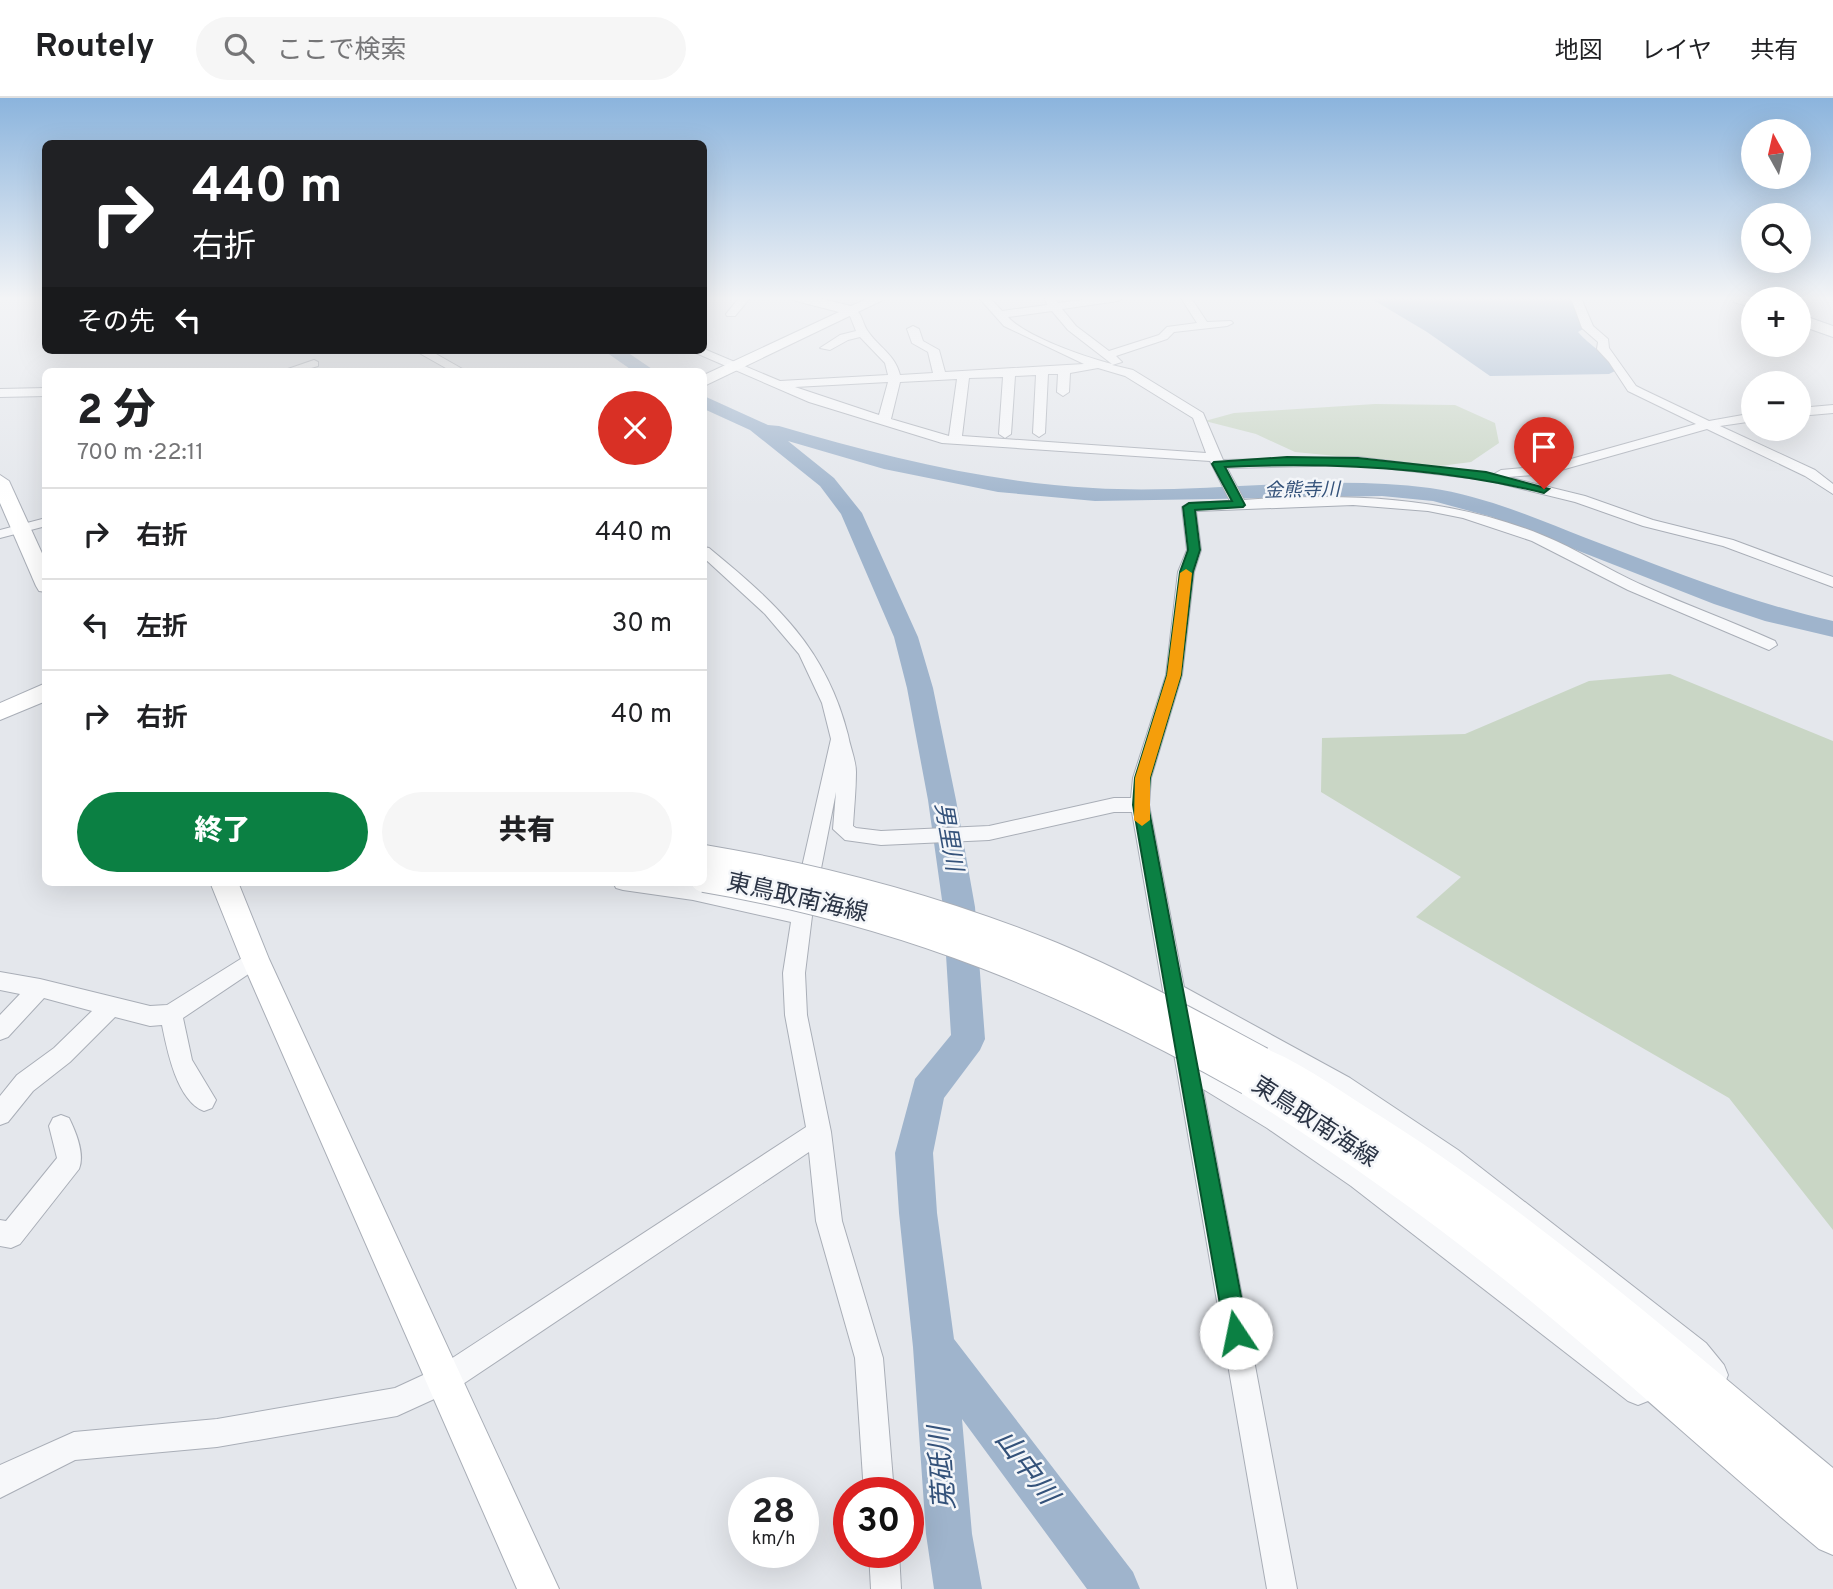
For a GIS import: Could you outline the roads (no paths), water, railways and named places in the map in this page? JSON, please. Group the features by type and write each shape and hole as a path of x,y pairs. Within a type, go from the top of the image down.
{"main road":[{"path":"707,380 732,368"},
{"path":"0,481 42,577"},
{"path":"0,712 42,693"},
{"name":"東鳥取南海線","path":"707,860 803,877 874,894 939,915 1052,957 1165,1010 1255,1071 1343,1139 1447,1213 1552,1295 1833,1535"},
{"name":"東鳥取南海線","path":"707,879 796,896 930,933 1052,979 1151,1027 1255,1071 1355,1118 1454,1186 1566,1273 1833,1494"},
{"path":"226,886 255,958 538,1589"}],"street":[{"path":"732,368 884,421 955,441 1186,454 1217,463 1347,461 1486,476 1580,499 1648,523 1728,543 1833,582"},
{"path":"884,421 895,378 892,368"},
{"path":"938,368 940,375"},
{"path":"777,385 1074,368"},
{"path":"1119,368 1199,416 1217,463 1238,502"},
{"path":"1619,368 1632,387 1810,473 1833,490"},
{"path":"1063,392 1064,370"},
{"path":"1009,371 1024,393 1039,433"},
{"path":"1005,434 1024,393 1042,371"},
{"path":"955,441 964,374"},
{"path":"0,393 42,392"},
{"path":"1811,411 1833,409"},
{"path":"1486,476 1547,470 1741,419"},
{"path":"1282,1589 1140,805 1142,778 1174,675 1186,572 1194,550 1189,507 1238,502 1347,499 1447,510 1489,520 1538,539 1647,593 1769,645"},
{"path":"0,534 42,523"},
{"path":"707,554 754,594 805,652 831,703 847,769 844,829 852,835 881,838 989,833 1114,805 1140,805"},
{"path":"838,740 802,916 794,973 796,1014 819,1132 829,1221 869,1357 878,1477"},
{"path":"707,847 812,867"},
{"path":"651,886 693,892 802,916"},
{"path":"0,981 40,988 150,1016 171,1014 255,958"},
{"path":"0,1030 40,988"},
{"path":"1175,993 1342,1086 1449,1158 1696,1353 1765,1438"},
{"path":"0,1114 25,1083 62,1055 111,1006"},
{"path":"171,1014 181,1063 204,1100"},
{"path":"1187,1069 1219,1085 1339,1161 1503,1283 1655,1404 1792,1502"},
{"path":"0,1233 11,1235 70,1161 61,1126"},
{"path":"0,1483 10,1475 74,1446 217,1433 397,1402 443,1380 819,1132"},
{"path":"885,1568 886,1589"}],"water":[{"path":"1478,368 1613,368 1615,371 1609,374 1490,376"}],"waterway":[{"name":"男里川","path":"707,403 757,426 827,482 851,513 906,637 920,688 959,907 968,1039 928,1091 914,1153 918,1213 934,1347"},
{"name":"金熊寺川","path":"772,430 884,463 998,486 1095,495 1382,490 1433,495 1500,512 1722,599 1774,616 1833,629"},
{"name":"山中川","path":"934,1347 1116,1589"},
{"name":"莵砥川","path":"934,1347 949,1534 958,1589"}]}
